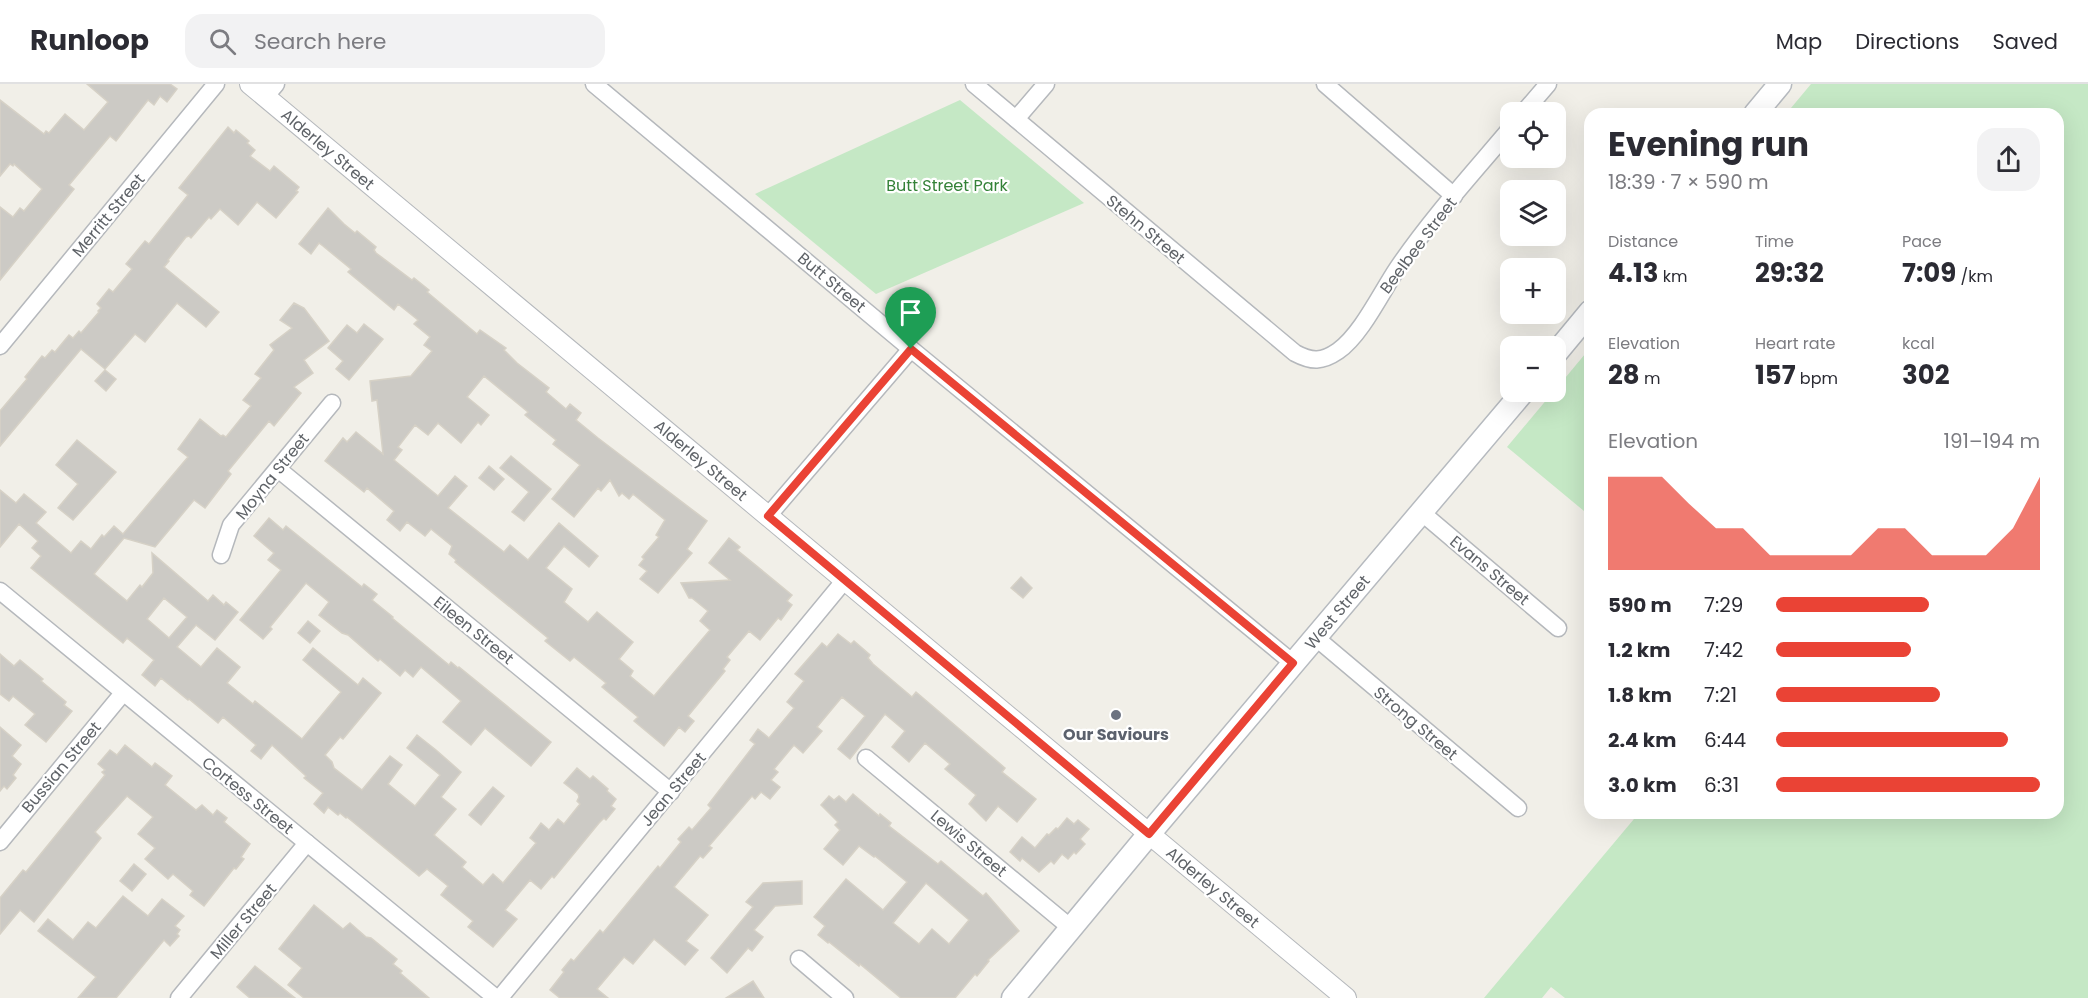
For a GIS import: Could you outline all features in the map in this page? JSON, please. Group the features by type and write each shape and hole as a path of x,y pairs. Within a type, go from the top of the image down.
{"main road":[{"path":"1760,108 1780,84"},
{"path":"1566,341 1584,319"},
{"name":"West Street","path":"1013,998 1514,402"}],"street":[{"name":"Merritt Street","path":"0,346 216,84"},
{"name":"Alderley Street","path":"250,84 271,91 768,516 1346,998"},
{"name":"Butt Street","path":"594,84 911,349 1293,663"},
{"name":"Stehn Street","path":"974,84 1295,353 1308,360 1324,358"},
{"path":"1016,120 1046,84"},
{"path":"1325,84 1454,196"},
{"path":"1533,102 1548,84"},
{"name":"Beelbee Street","path":"1324,358 1339,350 1350,340 1397,269 1500,141"},
{"path":"768,516 911,349"},
{"name":"Moyna Street","path":"221,555 231,525 332,403"},
{"name":"Eileen Street","path":"278,469 671,792"},
{"name":"Evans Street","path":"1421,512 1558,628"},
{"name":"Jean Street","path":"502,998 844,580"},
{"name":"Cortess Street","path":"0,591 496,998"},
{"name":"Strong Street","path":"1316,638 1518,808"},
{"name":"Bussian Street","path":"0,842 123,693"},
{"name":"Lewis Street","path":"866,758 1071,928"},
{"name":"Miller Street","path":"179,998 307,843"},
{"path":"799,959 845,998"}],"green space":[{"path":"1811,84 2088,84 2088,998 1565,998 1551,987 1542,998 1484,998 1634,819 2064,819 2064,108 1791,108"},
{"name":"Butt Street Park","path":"960,100 1084,203 876,294 755,194"},
{"path":"1584,355 1584,511 1507,447 1545,402 1566,402 1566,377"}],"building":[{"path":"87,84 170,84 177,89 167,102 160,96 154,105 148,100 116,141 110,136 69,185 74,189 0,280 0,207 13,217 20,208 24,211 42,189 14,164 13,166 10,164 0,176 0,100 44,134 46,131 49,133 65,114 84,130 108,102"},
{"path":"228,127 234,133 236,130 249,141 247,143 255,150 250,156 270,171 274,166 299,187 296,191 298,192 276,218 257,202 238,225 220,209 211,219 209,217 191,238 186,237 168,260 164,267 219,312 206,327 177,303 145,342 135,334 105,369 81,349 0,446 0,411 27,379 25,377 42,356 45,358 52,350 55,352 69,335 73,338 79,331 81,333 99,312 101,308 97,304 109,289 113,292 132,269 126,264 145,241 149,244 188,195 179,188"},
{"path":"328,208 355,233 357,231 376,247 374,250 376,253 429,290 427,292 477,334 480,330 506,348 504,350 517,363 549,388 546,392 566,409 570,404 581,413 576,420 707,521 687,549 692,553 658,593 640,579 647,571 639,565 644,559 642,557 659,537 656,535 665,520 633,494 629,499 622,493 619,496 610,480 601,491 598,488 574,517 552,499 580,465 553,444 556,440 525,415 528,412 484,376 467,397 489,415 481,425 478,422 461,443 438,423 428,435 415,425 398,447 402,450 394,460 438,496 455,476 467,486 448,508 504,552 510,545 528,560 559,523 598,556 589,567 564,546 546,568 572,589 564,602 588,622 597,612 633,642 619,659 633,671 630,676 654,696 710,630 700,621 708,611 689,598 681,583 730,580 709,563 729,538 740,547 737,550 792,595 787,601 792,605 781,620 778,618 760,640 749,631 727,657 730,660 723,669 725,671 688,716 694,721 685,732 679,727 664,746 634,721 638,717 602,687 606,683 574,657 570,661 545,641 548,638 455,562 456,560 449,554 452,546 431,529 425,536 407,522 400,531 387,520 394,511 367,488 364,492 325,461 343,438 347,442 356,432 383,454 377,400 372,401 370,381 411,376 432,351 424,345 430,337 414,324 418,320 398,304 394,310 348,272 351,269 319,243 311,254 299,244"},
{"path":"294,303 304,308 329,341 304,360 313,373 294,387 301,393 274,426 269,421 228,471 231,474 205,508 194,500 155,547 124,538 94,574 127,601 153,573 152,553 208,601 213,595 224,605 226,602 238,612 215,640 196,625 177,647 201,667 217,648 240,667 227,683 253,704 255,701 302,739 341,692 303,660 313,648 358,685 363,678 381,693 343,739 340,737 325,755 334,768 362,790 390,756 402,765 388,784 415,806 440,775 407,748 417,735 436,750 461,772 441,797 456,809 434,835 466,862 462,867 483,885 493,874 503,883 536,843 530,838 541,823 549,830 558,819 564,824 580,804 577,801 578,794 564,783 577,768 590,779 593,776 608,789 607,791 616,799 611,806 615,809 606,820 604,818 599,823 554,878 552,876 541,889 530,880 505,910 517,919 493,947 468,927 473,921 441,895 448,886 427,869 419,876 347,817 340,813 338,815 328,807 324,813 314,804 323,793 304,778 306,776 272,745 261,759 251,751 256,745 223,717 218,723 161,678 155,686 142,675 154,660 127,638 123,643 31,568 41,556 32,548 38,541 19,524 0,547 0,490 16,503 24,494 46,512 36,523 71,553 81,541 91,549 102,535 104,537 114,526 123,534 188,457 178,449 200,419 221,436 226,437 251,406 243,400 261,378 255,374 274,350 270,345 292,328 280,320","holes":["164,598 187,617 169,638 147,619"]},
{"path":"364,324 383,339 349,380 336,369 343,361 328,348 347,325 357,333"},
{"path":"105,370 116,379 106,391 95,381"},
{"path":"77,440 116,472 73,520 58,508 78,484 56,465"},
{"path":"511,456 551,489 524,521 512,512 529,492 500,468"},
{"path":"489,466 504,479 494,490 479,478"},
{"path":"269,518 283,530 286,526 362,587 364,584 377,594 372,600 392,618 449,665 451,662 459,667 551,742 531,766 485,728 471,745 443,722 461,701 421,667 413,677 405,670 400,676 380,659 378,661 348,635 319,615 329,602 306,583 263,639 240,620 281,570 268,560 274,553 254,536"},
{"path":"1021,577 1032,588 1023,598 1011,588"},
{"path":"308,621 320,631 310,643 298,633"},
{"path":"838,634 851,644 854,641 870,655 868,658 873,664 912,697 916,692 1005,768 1002,772 1036,799 1017,822 998,806 986,821 969,804 976,795 945,769 950,764 925,743 909,762 892,747 905,731 885,714 850,759 838,749 865,716 842,697 817,727 822,731 803,753 794,745 774,769 778,772 771,780 780,787 770,799 761,792 755,799 752,796 709,846 712,848 703,858 700,856 674,887 708,915 686,941 698,950 685,965 654,939 633,964 624,957 597,989 608,998 560,998 550,990 564,972 562,970 571,959 574,961 600,930 603,933 658,866 660,868 681,842 678,839 689,827 692,830 711,808 708,805 755,744 750,740 758,729 769,738 794,708 787,702 804,681 795,674 822,643 827,647"},
{"path":"0,654 14,666 20,660 43,679 41,681 66,702 64,705 72,711 46,742 25,725 35,714 13,696 9,701 0,694"},
{"path":"0,727 21,745 12,756 21,764 13,775 16,778 7,789 4,786 0,791"},
{"path":"125,745 152,767 155,763 172,776 165,785 196,810 202,805 213,815 217,810 227,818 224,822 250,844 241,857 244,859 204,906 190,895 193,891 173,874 168,879 145,859 155,848 138,834 153,817 127,796 95,832 101,838 34,922 20,910 0,934 0,898 23,870 26,872 105,775 102,772 105,770 98,764 110,750 117,755"},
{"path":"493,787 504,796 481,825 469,815"},
{"path":"853,794 891,823 889,826 938,864 941,861 983,896 986,893 1019,931 988,960 977,976 975,974 955,998 901,998 860,964 859,966 818,935 825,926 814,917 846,879 883,910 907,882 859,846 843,865 824,849 840,830 835,825 838,822 821,805 829,796 834,800 839,796 846,802","holes":["926,883 969,920 949,944 932,929 919,944 893,923"]},
{"path":"1067,818 1074,824 1078,820 1089,829 1080,839 1085,844 1068,859 1062,854 1054,864 1051,861 1039,872 1022,858 1020,861 1010,852 1022,837 1035,848 1047,834 1058,829"},
{"path":"134,864 146,874 132,891 120,881"},
{"path":"802,881 802,904 775,906 754,930 763,937 752,951 748,948 727,973 711,958 753,907 746,902 763,883"},
{"path":"123,896 148,916 162,899 184,916 175,926 180,930 177,934 179,936 170,946 164,940 116,998 78,998 96,977 38,931 48,919 73,940 88,922 96,928"},
{"path":"314,905 343,929 350,923 397,959 393,964 402,971 400,973 429,998 304,998 288,985 302,968 279,949"},
{"path":"255,966 295,998 250,998 237,987"},
{"path":"753,981 764,998 726,998"}],"place":[{"name":"Our Saviours","path":"1116,715"}],"route":[{"path":"911,349 1293,663 1149,834 768,516 911,349"}]}
